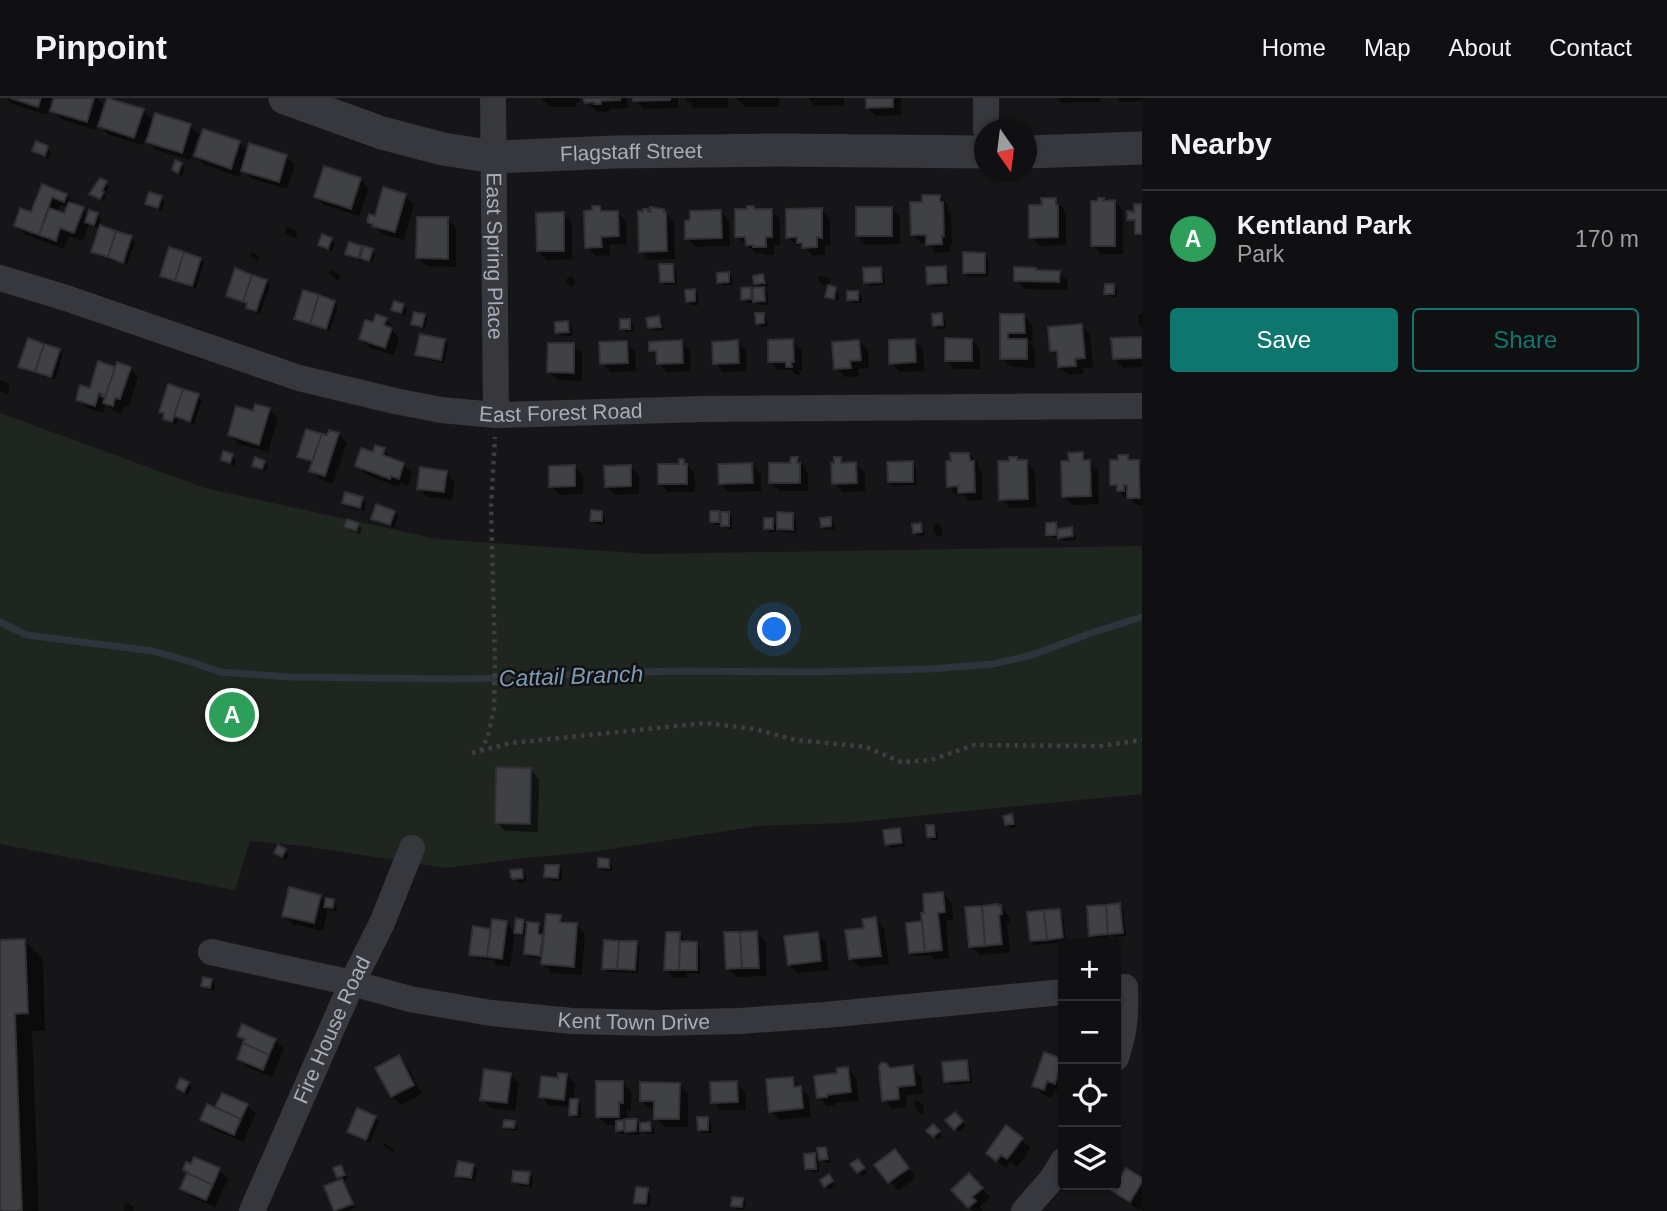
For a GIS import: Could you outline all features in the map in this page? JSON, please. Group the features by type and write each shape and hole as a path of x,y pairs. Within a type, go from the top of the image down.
{"street":[{"name":"Flagstaff Street","path":"285,98 382,133 443,149 494,157 776,150 974,152"},
{"name":"East Spring Place","path":"493,98 496,415"},
{"path":"986,98 986,119"},
{"path":"1037,152 1142,148"},
{"name":"East Forest Road","path":"0,278 299,378 441,410 496,415 702,409 1142,405"},
{"name":"Fire House Road","path":"252,1211 352,983 382,923 412,848"},
{"name":"Kent Town Drive","path":"211,952 352,983 410,999 491,1013 572,1021 739,1021 1058,992"},
{"path":"1121,1042 1128,987"},
{"path":"1024,1211 1058,1169"}],"path":[{"path":"481,751 488,736 494,709 491,506 496,415"},
{"path":"472,753 524,741 706,723 754,729 796,740 866,747 901,762 931,760 974,745 1101,746 1142,740"}],"shaded area":[{"path":"0,413 205,488 437,539 648,554 1142,546 1142,794 845,823 758,826 592,852 446,868 304,846 250,841 235,890 0,844"}],"building":[{"path":"10,98 41,98 38,107"},
{"path":"54,98 94,98 87,122 50,111"},
{"path":"107,98 144,109 134,138 98,126"},
{"path":"583,98 620,100 594,104 585,103"},
{"path":"633,98 670,98 670,100 633,101"},
{"path":"866,98 893,98 893,107 866,108"},
{"path":"155,113 191,124 182,153 146,142"},
{"path":"203,129 240,141 231,169 194,156"},
{"path":"36,141 48,146 45,156 32,151"},
{"path":"249,143 287,155 279,182 241,171"},
{"path":"175,160 182,163 178,173 172,170"},
{"path":"324,166 361,178 351,209 314,197"},
{"path":"100,178 107,181 100,199 89,194"},
{"path":"42,184 67,194 64,202 52,197 39,235 14,226 20,208 31,212"},
{"path":"383,187 406,194 395,232 367,222 369,214 375,216"},
{"path":"149,192 162,196 158,208 145,204"},
{"path":"922,195 940,195 940,202 943,202 942,244 926,245 926,235 911,235 910,202 922,202"},
{"path":"1041,198 1056,198 1058,237 1029,238 1029,205 1042,205"},
{"path":"1098,198 1104,198 1103,201 1115,200 1115,246 1091,246 1091,201 1098,201"},
{"path":"69,202 84,207 74,233 60,228 56,241 39,235 49,208 64,213"},
{"path":"1134,204 1142,204 1142,234 1135,234 1135,220 1127,220 1127,211 1134,212"},
{"path":"592,206 600,206 601,211 618,211 619,236 601,237 602,247 585,248 584,211 592,210"},
{"path":"747,206 754,206 754,209 772,209 772,237 766,237 766,247 746,245 745,237 735,237 735,209 747,209"},
{"path":"650,207 664,209 666,212 667,251 639,252 638,211 648,209 648,212 651,212"},
{"path":"856,207 892,207 892,236 856,236"},
{"path":"822,208 822,238 817,237 817,247 802,248 802,243 797,243 797,237 786,238 786,209"},
{"path":"89,210 98,213 94,225 85,222"},
{"path":"721,210 722,238 685,239 685,221 690,220 690,211"},
{"path":"564,212 564,251 537,251 536,213"},
{"path":"417,217 448,217 448,259 416,258"},
{"path":"100,225 116,231 108,257 91,252"},
{"path":"116,231 132,236 123,263 108,257"},
{"path":"322,234 332,238 328,249 318,245"},
{"path":"349,242 362,246 358,258 345,254"},
{"path":"364,246 373,249 369,261 360,258"},
{"path":"169,247 184,252 175,281 160,276"},
{"path":"184,252 201,258 192,286 175,281"},
{"path":"963,252 985,253 985,273 963,273"},
{"path":"659,264 673,264 674,282 660,282"},
{"path":"946,266 947,283 927,284 926,267"},
{"path":"881,267 882,282 864,283 863,268"},
{"path":"1014,267 1060,271 1059,282 1014,281"},
{"path":"235,268 252,275 243,302 226,296"},
{"path":"729,272 729,282 717,283 717,273"},
{"path":"763,274 765,283 754,284 753,276"},
{"path":"252,275 267,280 256,311 246,308 247,303 243,302"},
{"path":"1105,284 1114,284 1114,294 1104,294"},
{"path":"828,285 836,287 834,299 825,297"},
{"path":"751,287 751,299 741,300 741,288"},
{"path":"764,287 765,301 753,302 753,288"},
{"path":"695,289 695,301 686,302 685,290"},
{"path":"303,290 319,295 310,324 294,319"},
{"path":"847,291 858,291 858,300 847,300"},
{"path":"319,295 335,301 326,329 310,324"},
{"path":"394,301 404,304 401,313 391,310"},
{"path":"414,312 425,314 422,327 411,324"},
{"path":"755,313 764,313 764,323 756,324"},
{"path":"942,313 943,325 933,326 932,314"},
{"path":"376,314 387,318 384,325 392,328 385,348 359,339 365,320 373,322"},
{"path":"1000,314 1024,314 1025,333 1008,333 1008,339 1027,339 1027,359 1000,359"},
{"path":"659,316 661,327 648,328 646,318"},
{"path":"620,319 630,319 630,329 620,329"},
{"path":"568,321 569,332 555,333 555,322"},
{"path":"1082,324 1085,358 1075,359 1076,366 1058,367 1057,351 1050,351 1048,327"},
{"path":"420,334 445,339 441,360 415,355"},
{"path":"1142,337 1142,358 1113,359 1111,338"},
{"path":"28,338 44,344 35,372 18,367"},
{"path":"945,338 972,339 972,361 945,361"},
{"path":"793,339 792,367 786,367 786,362 768,362 768,340"},
{"path":"915,339 916,362 889,364 889,340"},
{"path":"682,340 683,363 657,364 656,351 649,351 649,342"},
{"path":"738,340 739,363 713,364 712,342"},
{"path":"859,340 861,360 850,361 851,368 834,369 832,342"},
{"path":"627,341 628,363 600,364 599,342"},
{"path":"548,343 574,343 574,373 547,372"},
{"path":"44,344 60,349 51,377 35,372"},
{"path":"98,361 115,367 105,398 99,393 95,406 76,400 80,385 90,388"},
{"path":"117,362 131,367 120,399 115,398 113,406 103,403"},
{"path":"168,384 183,389 172,422 163,419 164,413 159,412"},
{"path":"183,389 199,394 190,422 174,416"},
{"path":"255,404 270,408 259,445 228,435 236,406 253,411"},
{"path":"306,429 322,434 312,461 297,457"},
{"path":"329,430 339,433 325,476 309,471 322,434 327,435"},
{"path":"375,445 385,448 383,455 404,463 399,479 391,476 390,479 355,466 361,448 373,452"},
{"path":"223,451 233,454 230,463 221,460"},
{"path":"1083,452 1083,460 1090,460 1091,496 1062,497 1061,461 1069,461 1068,453"},
{"path":"950,453 969,453 970,461 974,461 975,492 958,493 958,486 947,487 946,461 951,461"},
{"path":"1118,455 1128,455 1128,460 1139,460 1140,498 1127,498 1127,485 1124,485 1124,491 1117,491 1117,485 1110,485 1110,460 1118,460"},
{"path":"255,457 265,461 262,469 252,466"},
{"path":"791,457 798,457 800,483 769,483 769,463 790,463"},
{"path":"834,457 841,457 841,463 856,462 857,483 832,484 831,463 834,463"},
{"path":"1009,457 1027,460 1028,499 999,500 998,461 1009,461"},
{"path":"679,459 684,459 684,464 687,464 687,484 658,484 658,464 679,464"},
{"path":"913,461 913,482 888,482 887,462"},
{"path":"752,463 753,483 719,484 718,464"},
{"path":"575,465 575,486 549,487 549,466"},
{"path":"631,465 631,486 605,487 604,466"},
{"path":"420,467 447,471 444,492 417,489"},
{"path":"345,492 363,497 360,508 342,503"},
{"path":"376,504 395,511 390,525 371,519"},
{"path":"591,510 602,511 602,521 590,521"},
{"path":"710,511 719,511 719,522 710,522"},
{"path":"721,512 729,512 729,526 721,526"},
{"path":"777,512 793,513 793,530 777,529"},
{"path":"831,517 831,526 821,527 820,518"},
{"path":"764,518 773,518 773,529 764,529"},
{"path":"347,519 359,523 356,531 344,527"},
{"path":"1056,522 1057,535 1046,535 1046,523"},
{"path":"921,523 922,532 913,533 912,524"},
{"path":"1072,527 1073,536 1058,538 1057,529"},
{"path":"496,767 531,768 530,824 495,823"},
{"path":"1012,814 1014,824 1005,825 1003,816"},
{"path":"926,825 934,825 935,837 927,837"},
{"path":"900,828 902,843 885,845 883,830"},
{"path":"278,845 286,849 282,857 274,853"},
{"path":"598,858 609,859 609,868 598,867"},
{"path":"545,865 559,865 558,878 544,877"},
{"path":"522,869 523,878 511,878 510,870"},
{"path":"289,887 321,895 314,923 282,916"},
{"path":"943,892 945,912 938,913 942,950 925,952 921,913 924,913 923,894"},
{"path":"326,898 334,899 333,908 324,907"},
{"path":"1120,903 1123,933 1108,934 1106,905"},
{"path":"1001,905 1002,914 999,915 1002,944 985,946 982,906"},
{"path":"1106,905 1108,934 1089,936 1087,906"},
{"path":"982,906 985,946 969,947 965,907"},
{"path":"1060,909 1063,938 1047,940 1044,910"},
{"path":"1044,910 1047,940 1030,941 1027,912"},
{"path":"546,914 561,915 560,922 577,923 574,967 541,964"},
{"path":"876,917 881,956 849,959 845,930 864,928 862,919"},
{"path":"516,918 524,920 522,934 514,933"},
{"path":"492,919 507,921 502,959 487,957"},
{"path":"922,921 925,952 909,953 906,923"},
{"path":"527,922 539,923 538,934 543,935 540,956 524,954"},
{"path":"473,926 491,929 487,957 469,955"},
{"path":"757,931 759,968 742,968 740,932"},
{"path":"666,932 680,932 679,970 664,970"},
{"path":"724,932 740,932 742,968 726,969"},
{"path":"818,932 821,961 788,965 784,936"},
{"path":"25,939 28,1013 15,1014 22,1211 0,1211 0,940"},
{"path":"25,939 28,1013 15,1014 22,1211 0,1211 0,940"},
{"path":"604,940 619,941 617,969 602,969"},
{"path":"619,941 637,941 635,970 617,969"},
{"path":"680,941 697,942 697,970 679,970"},
{"path":"203,977 212,979 210,988 201,986"},
{"path":"242,1024 276,1039 269,1055 243,1043 245,1039 237,1036"},
{"path":"243,1043 269,1055 263,1070 237,1059"},
{"path":"1044,1052 1058,1057 1055,1084 1047,1081 1044,1090 1032,1086"},
{"path":"399,1055 414,1085 391,1097 375,1068"},
{"path":"967,1060 969,1080 944,1082 942,1062"},
{"path":"881,1063 886,1063 890,1068 913,1065 915,1085 898,1087 899,1099 882,1101 879,1067"},
{"path":"848,1067 851,1092 817,1098 814,1076 837,1073 837,1068"},
{"path":"484,1069 511,1073 507,1103 480,1100"},
{"path":"558,1073 567,1074 564,1100 539,1097 541,1076 558,1078"},
{"path":"793,1077 794,1087 801,1086 803,1108 769,1112 766,1079"},
{"path":"180,1078 189,1082 184,1092 176,1088"},
{"path":"596,1081 623,1081 623,1103 619,1102 619,1117 596,1117"},
{"path":"737,1081 738,1102 711,1103 710,1082"},
{"path":"640,1082 680,1083 679,1119 654,1119 654,1101 640,1101"},
{"path":"222,1093 248,1104 241,1119 215,1107"},
{"path":"570,1099 578,1099 577,1115 569,1115"},
{"path":"207,1104 241,1119 234,1135 200,1120"},
{"path":"357,1108 376,1116 366,1140 347,1132"},
{"path":"955,1112 963,1121 954,1130 945,1120"},
{"path":"697,1117 708,1117 708,1130 698,1130"},
{"path":"625,1119 637,1119 636,1131 625,1132"},
{"path":"504,1120 515,1121 514,1128 503,1127"},
{"path":"624,1120 624,1130 616,1131 616,1121"},
{"path":"650,1122 651,1131 640,1131 640,1123"},
{"path":"933,1124 940,1131 933,1137 926,1131"},
{"path":"1006,1125 1023,1138 1007,1159 1001,1155 996,1161 986,1153"},
{"path":"826,1147 828,1159 819,1160 817,1148"},
{"path":"895,1149 909,1168 888,1183 874,1165"},
{"path":"815,1153 816,1169 805,1169 804,1154"},
{"path":"194,1157 220,1168 213,1185 183,1170 186,1162 191,1164"},
{"path":"858,1159 865,1168 857,1173 850,1164"},
{"path":"458,1161 474,1164 471,1178 455,1176"},
{"path":"341,1165 345,1175 337,1178 333,1168"},
{"path":"1126,1168 1142,1178 1130,1202 1112,1191 1121,1190 1121,1176"},
{"path":"513,1171 530,1172 528,1184 512,1182"},
{"path":"187,1173 213,1185 206,1200 180,1189"},
{"path":"969,1173 983,1188 972,1197 976,1201 968,1208 951,1190"},
{"path":"829,1174 833,1181 824,1187 820,1180"},
{"path":"342,1179 353,1204 334,1211 324,1186"},
{"path":"636,1187 648,1188 646,1204 634,1203"},
{"path":"732,1197 743,1198 742,1207 731,1206"}],"waterway":[{"name":"Cattail Branch","path":"0,622 27,635 153,651 220,672 291,677 451,679 682,671 930,669 993,664 1032,655 1142,617"}],"place":[{"name":"Kentland Park","path":"232,715"}]}
